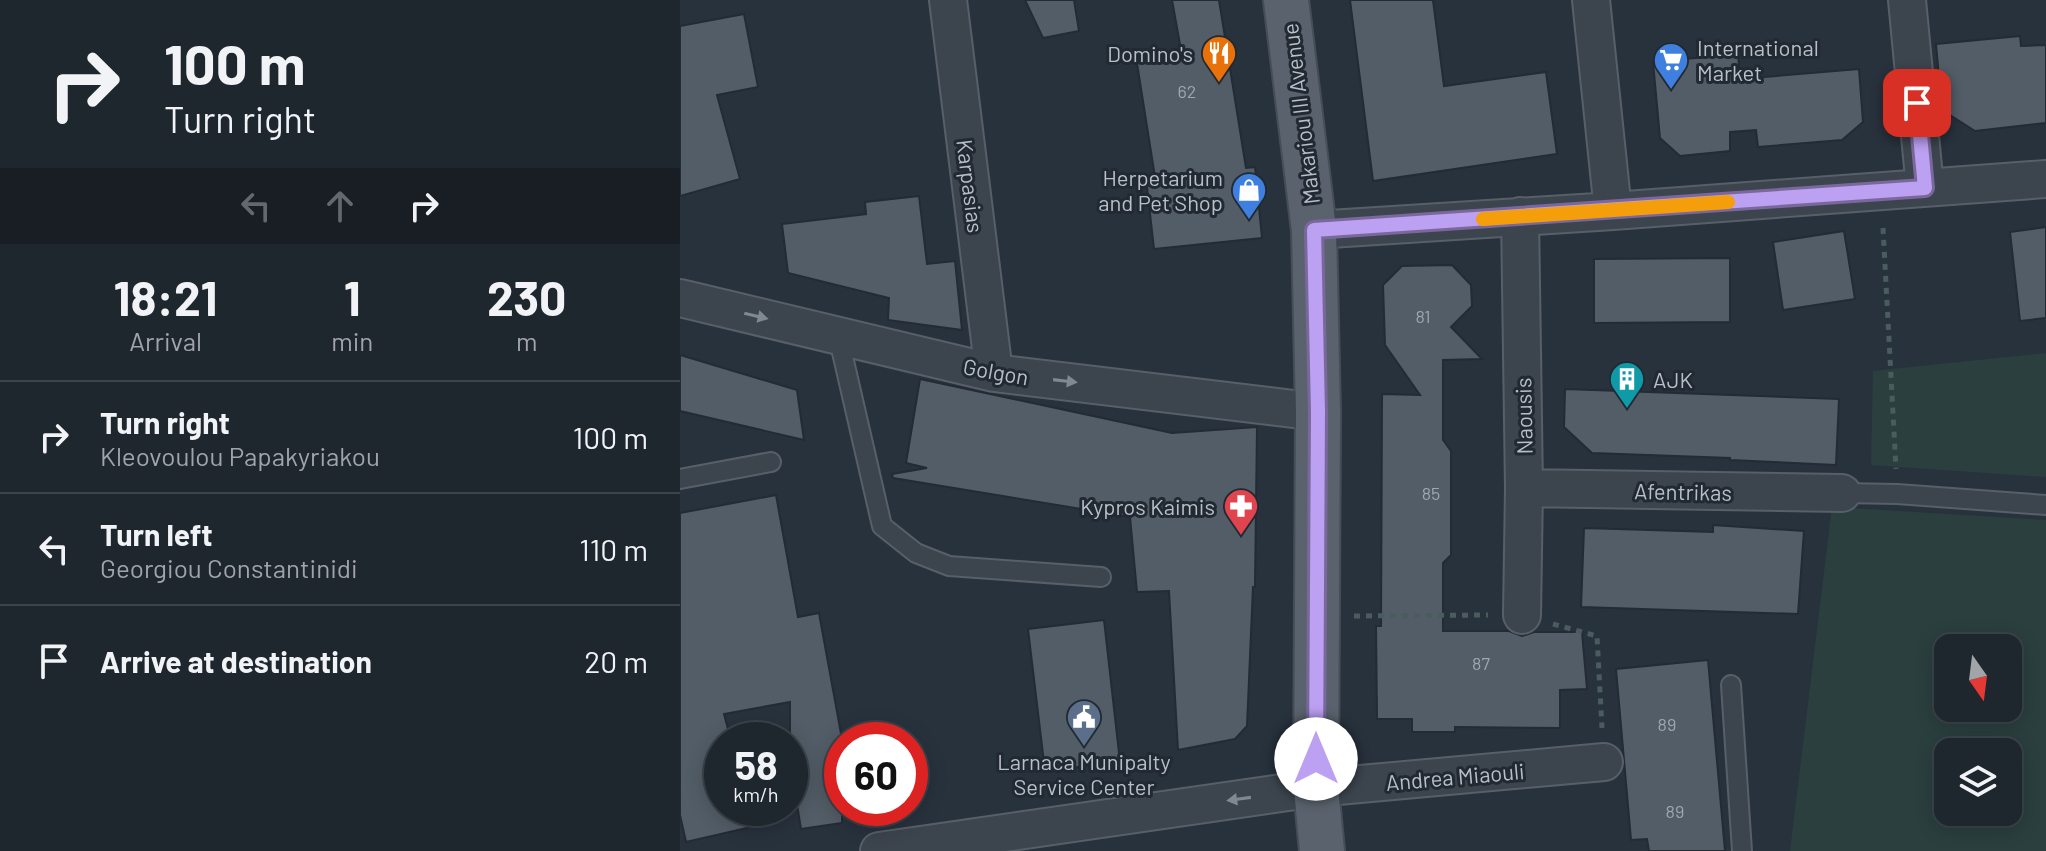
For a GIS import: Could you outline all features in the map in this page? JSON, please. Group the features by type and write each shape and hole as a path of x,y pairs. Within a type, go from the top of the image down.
{"main road":[{"name":"Makariou III Avenue","path":"1286,0 1314,230 1318,412 1316,788 1322,851"}],"street":[{"name":"Karpasias","path":"948,0 994,373"},
{"path":"1591,0 1613,211"},
{"path":"1907,0 1925,188"},
{"path":"1314,230 2046,179"},
{"name":"Naousis","path":"1520,216 1524,488 1522,615"},
{"name":"Golgon","path":"680,298 994,373 1318,412"},
{"name":"Afentrikas","path":"1524,488 1842,493"},
{"name":"Andrea Miaouli","path":"879,851 1316,788 1604,762"}],"lane":[{"path":"838,335 882,526 916,553 949,566 1101,577"},
{"path":"680,479 771,462"},
{"path":"1842,493 2046,505"},
{"path":"1731,685 1742,851"}],"path":[{"path":"1882,191 1897,494"},
{"path":"1317,616 1522,615 1597,636 1604,762"}],"green space":[{"path":"2046,353 2046,477 1871,465 1873,371"},
{"path":"1832,507 2046,520 2046,851 1790,851"}],"building":[{"path":"1025,0 1074,0 1079,31 1043,38"},
{"path":"1172,0 1219,0 1246,168 1255,167 1262,238 1154,249 1146,178 1155,177 1136,57 1181,50"},
{"path":"1350,0 1433,0 1444,86 1546,72 1557,154 1373,181"},
{"path":"744,14 758,87 717,95 740,179 680,196 680,26"},
{"path":"2020,36 2021,46 2046,45 2046,123 1975,131 1942,110 1936,44"},
{"path":"1738,54 1740,79 1859,69 1863,122 1842,140 1758,147 1756,130 1730,132 1730,151 1680,156 1660,138 1653,62"},
{"path":"919,196 927,264 955,261 962,330 888,320 889,298 788,273 782,224 866,214 865,202"},
{"path":"2046,227 2046,318 2020,321 2010,232"},
{"path":"1844,231 1855,299 1783,310 1773,242"},
{"path":"1730,258 1730,322 1594,323 1594,259"},
{"path":"1452,265 1471,285 1472,306 1451,327 1482,359 1443,360 1443,440 1451,451 1451,555 1443,563 1443,631 1509,631 1522,636 1534,632 1582,632 1587,689 1560,690 1560,728 1455,727 1455,732 1412,732 1412,719 1377,719 1376,626 1381,626 1382,394 1420,395 1385,345 1383,285 1402,266"},
{"path":"680,355 797,390 804,440 680,411"},
{"path":"920,379 1172,433 1257,427 1255,587 1247,726 1235,739 1178,750 1169,591 1137,592 1130,517 893,478 892,474 927,468 906,463"},
{"path":"1565,389 1839,399 1836,465 1592,453 1564,427"},
{"path":"776,495 798,617 819,613 839,722 824,722 824,826 801,829 801,826 808,826 808,722 790,722 790,702 724,714 726,722 704,722 704,826 755,826 686,842 680,815 680,513"},
{"path":"1713,525 1804,531 1798,614 1581,607 1584,528 1713,532"},
{"path":"1104,620 1120,762 1045,771 1028,629"},
{"path":"1708,660 1725,851 1649,851 1647,839 1631,840 1616,669"}],"slow traffic":[{"path":"1483,219 1728,202"}],"place":[{"name":"Domino's","path":"1219,84"},
{"name":"International Market","path":"1671,91"},
{"name":"Herpetarium and Pet Shop","path":"1249,221"},
{"name":"AJK","path":"1627,410"},
{"name":"Kypros Kaimis","path":"1241,537"},
{"name":"Larnaca Munipalty Service Center","path":"1084,748"}],"route":[{"path":"1316,759 1318,412 1314,230 1925,188 1917,103"}]}
